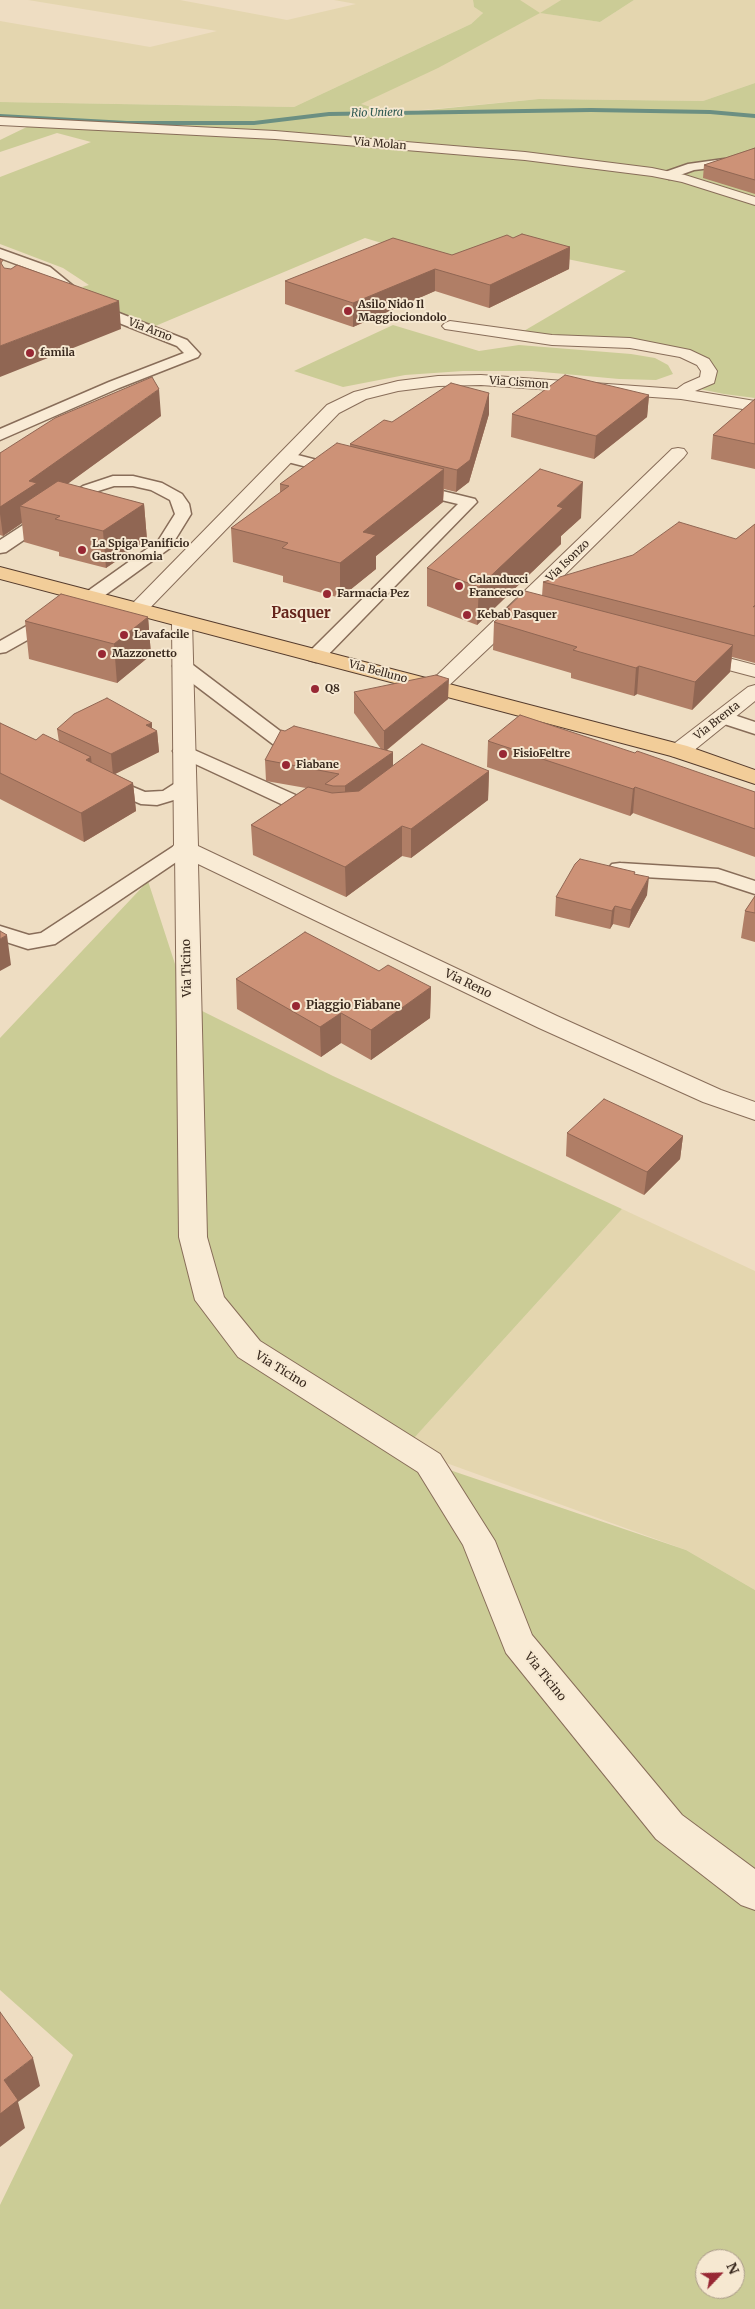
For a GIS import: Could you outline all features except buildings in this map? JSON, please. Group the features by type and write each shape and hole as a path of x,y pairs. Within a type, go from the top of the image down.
{"main road":[{"name":"Via Belluno","path":"0,573 679,751 755,777"}],"street":[{"name":"Via Molan","path":"0,122 275,135 525,156 669,175 755,201"},
{"path":"14,134 35,123"},
{"path":"450,326 552,340 630,343 684,353 703,362 709,370 708,380 690,387 681,394"},
{"name":"Via Cismon","path":"137,610 333,409 360,395 398,386 438,381 481,380 681,394 755,406"},
{"name":"Via Isonzo","path":"436,687 529,611 678,453"},
{"name":"Via Ticino","path":"182,621 184,848 193,1237 210,1300 249,1349 429,1463 478,1540 518,1644 668,1828 755,1892"},
{"path":"680,651 755,671"},
{"name":"Via Brenta","path":"679,751 755,690"},
{"name":"Via Reno","path":"184,848 548,1022 712,1096 755,1111"}],"lane":[{"path":"669,175 692,167 724,163"},
{"name":"Via Arno","path":"0,253 45,270 89,306 182,343 193,354 114,385 0,435"},
{"path":"34,282 56,279"},
{"path":"286,457 354,474"},
{"path":"0,548 89,489 113,481 133,481 156,486 176,496 181,504 183,514 164,544 91,597 0,648"},
{"path":"316,656 469,502 392,483"},
{"path":"182,666 285,744"},
{"path":"722,717 755,728"},
{"path":"183,751 317,813 342,815"},
{"path":"88,773 140,798 157,799 170,795 184,786"},
{"path":"0,933 28,942 47,939 184,848"},
{"path":"614,876 620,869 718,875 755,888"}],"shaded area":[{"path":"28,0 180,0 287,20 356,4 334,0 473,0 474,7 483,13 471,24 294,107 0,102 0,21 150,47 217,31"},
{"path":"511,0 561,0 541,13 600,22 634,0 755,0 755,83 703,101 539,99 390,113 329,114"},
{"path":"622,1209 755,1271 755,1590 686,1550 405,1448"}],"green space":[{"path":"473,0 520,0 540,13 438,68 361,104 390,113 388,114 539,99 703,101 755,83 755,398 690,387 709,370 684,353 517,335 626,271 523,250 448,263 365,238 153,327 124,315 82,287 89,285 63,268 0,244 0,177 91,142 57,133 0,152 0,140 35,123 37,118 0,116 0,102 294,107 471,24 483,13 474,7"},
{"path":"561,0 634,0 600,22 540,13"},
{"path":"393,325 479,351 519,345 631,354 655,358 668,365 673,374 656,380 619,379 532,371 463,371 405,375 343,387 294,371"},
{"path":"148,881 188,1004 333,1076 622,1209 405,1448 429,1463 686,1550 755,1590 755,2309 0,2309 0,2205 73,2055 0,1990 0,1038"}],"waterway":[{"name":"Rio Uniera","path":"0,116 127,123 254,123 329,114 591,110 710,112 755,116"}],"place":[{"name":"Asilo Nido Il Maggiociondolo","path":"348,311"},
{"name":"famila","path":"30,353"},
{"name":"La Spiga Panificio Gastronomia","path":"82,550"},
{"name":"Calanducci Francesco","path":"459,586"},
{"name":"Farmacia Pez","path":"327,594"},
{"name":"Kebab Pasquer","path":"467,615"},
{"name":"Lavafacile","path":"124,635"},
{"name":"Mazzonetto","path":"102,654"},
{"name":"Q8","path":"315,689"},
{"name":"FisioFeltre","path":"503,754"},
{"name":"Fiabane","path":"286,765"},
{"name":"Piaggio Fiabane","path":"296,1006"}],"district":[{"name":"Pasquer","path":"301,614"}]}
